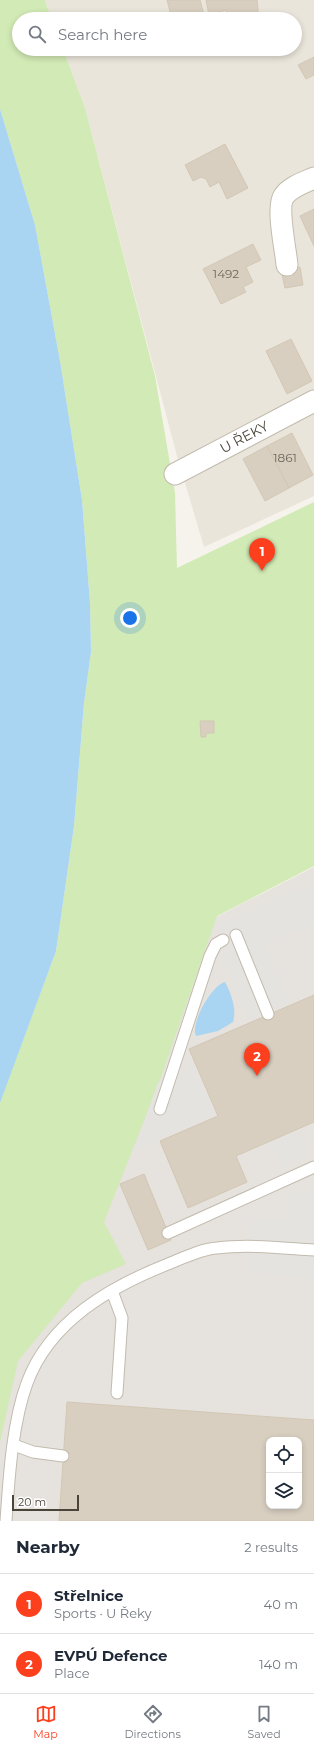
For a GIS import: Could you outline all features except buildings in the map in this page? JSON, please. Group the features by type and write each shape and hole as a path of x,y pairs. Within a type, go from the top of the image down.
{"street":[{"path":"288,265 281,207 284,196 298,186 314,178"},
{"name":"U ŘEKY","path":"175,474 314,401"}],"lane":[{"path":"236,935 268,1014"},
{"path":"160,1109 210,956 216,944 223,940"},
{"path":"168,1232 314,1167"},
{"path":"6,1521 14,1445 27,1384 41,1355 55,1334 81,1310 147,1272 215,1248 251,1245 314,1250"},
{"path":"112,1291 122,1318 117,1393"},
{"path":"14,1445 33,1452 64,1456"}],"shaded area":[{"path":"314,0 314,496 204,547 177,456 85,108 66,56 302,56 302,12 49,12 45,1"},
{"path":"314,867 314,1521 0,1521 0,1370 159,940 218,916"},
{"path":"314,883 314,924 264,945 289,1005 249,1022 216,944 223,940 217,924"},
{"path":"193,1067 216,1113 134,1150 158,1082"},
{"path":"298,1129 309,1156 281,1168 269,1141"},
{"path":"314,1187 314,1278 248,1273 252,1217 286,1220 288,1198"}],"green space":[{"path":"0,0 47,0 45,1 49,12 12,12 12,56 66,56 85,108 155,376 175,493 177,568 314,502 314,866 217,916 159,1083 104,1222 126,1264 82,1283 18,1361 0,1442 0,1102 56,951 74,826 84,703 91,652 90,603 82,500 60,361 35,225 0,109"}],"water":[{"path":"0,109 35,225 60,361 82,500 90,603 91,652 84,703 74,826 56,951 0,1103"},
{"path":"225,982 233,1002 233,1022 218,1031 196,1036 196,1022 203,1005 214,990"}],"place":[{"name":"Střelnice","path":"262,571"},
{"name":"EVPÚ Defence","path":"257,1076"}]}
